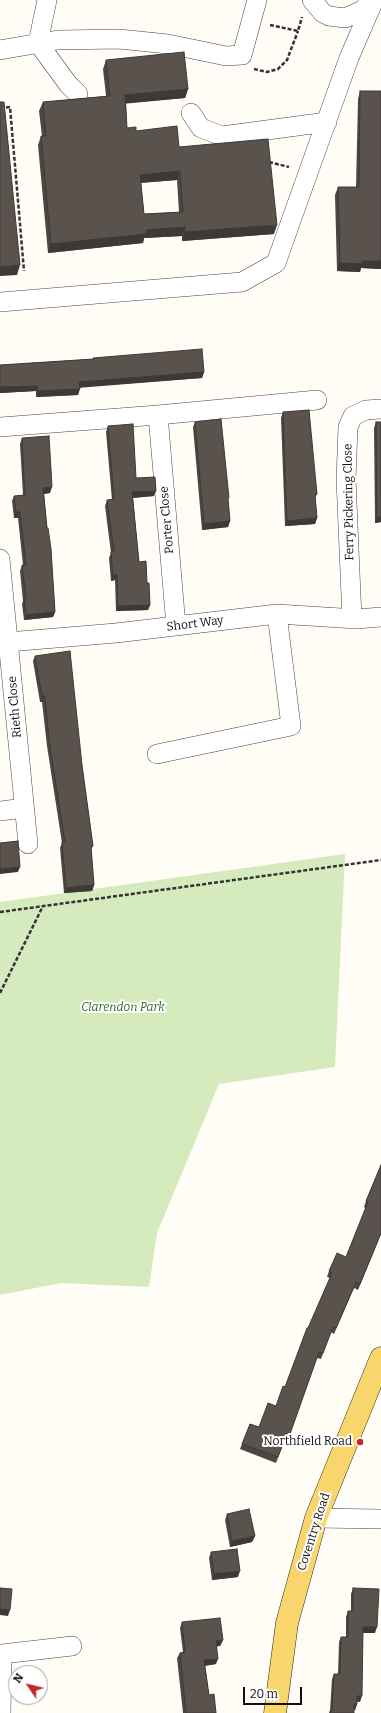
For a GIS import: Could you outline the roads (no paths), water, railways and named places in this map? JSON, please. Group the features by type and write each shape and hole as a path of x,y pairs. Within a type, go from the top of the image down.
{"main road":[{"name":"Coventry Road","path":"276,1713 287,1623 316,1518 381,1358"}],"street":[{"path":"0,50 58,40 119,39 168,44 226,56 242,55 257,0"},
{"path":"308,6 323,13 327,20 345,18 363,10 372,0"},
{"path":"0,302 242,282 276,263 349,58 372,0"},
{"path":"45,5 38,43 78,94"},
{"path":"191,113 201,128 222,136 327,122"},
{"path":"0,428 317,400"},
{"name":"Ferry Pickering Close","path":"352,619 346,479 348,427 353,416 366,410 381,409"},
{"name":"Porter Close","path":"158,415 176,626"},
{"name":"Rieth Close","path":"0,559 28,844"},
{"path":"157,754 291,726 277,614"},
{"name":"Short Way","path":"8,642 176,626 277,614 352,619 381,617"},
{"path":"0,811 24,808"},
{"path":"316,1518 381,1519"},
{"path":"1,1713 1,1654 72,1646"}],"place":[{"name":"Northfield Road","path":"360,1442"}],"park label":[{"name":"Clarendon Park","path":"123,1008"}]}
